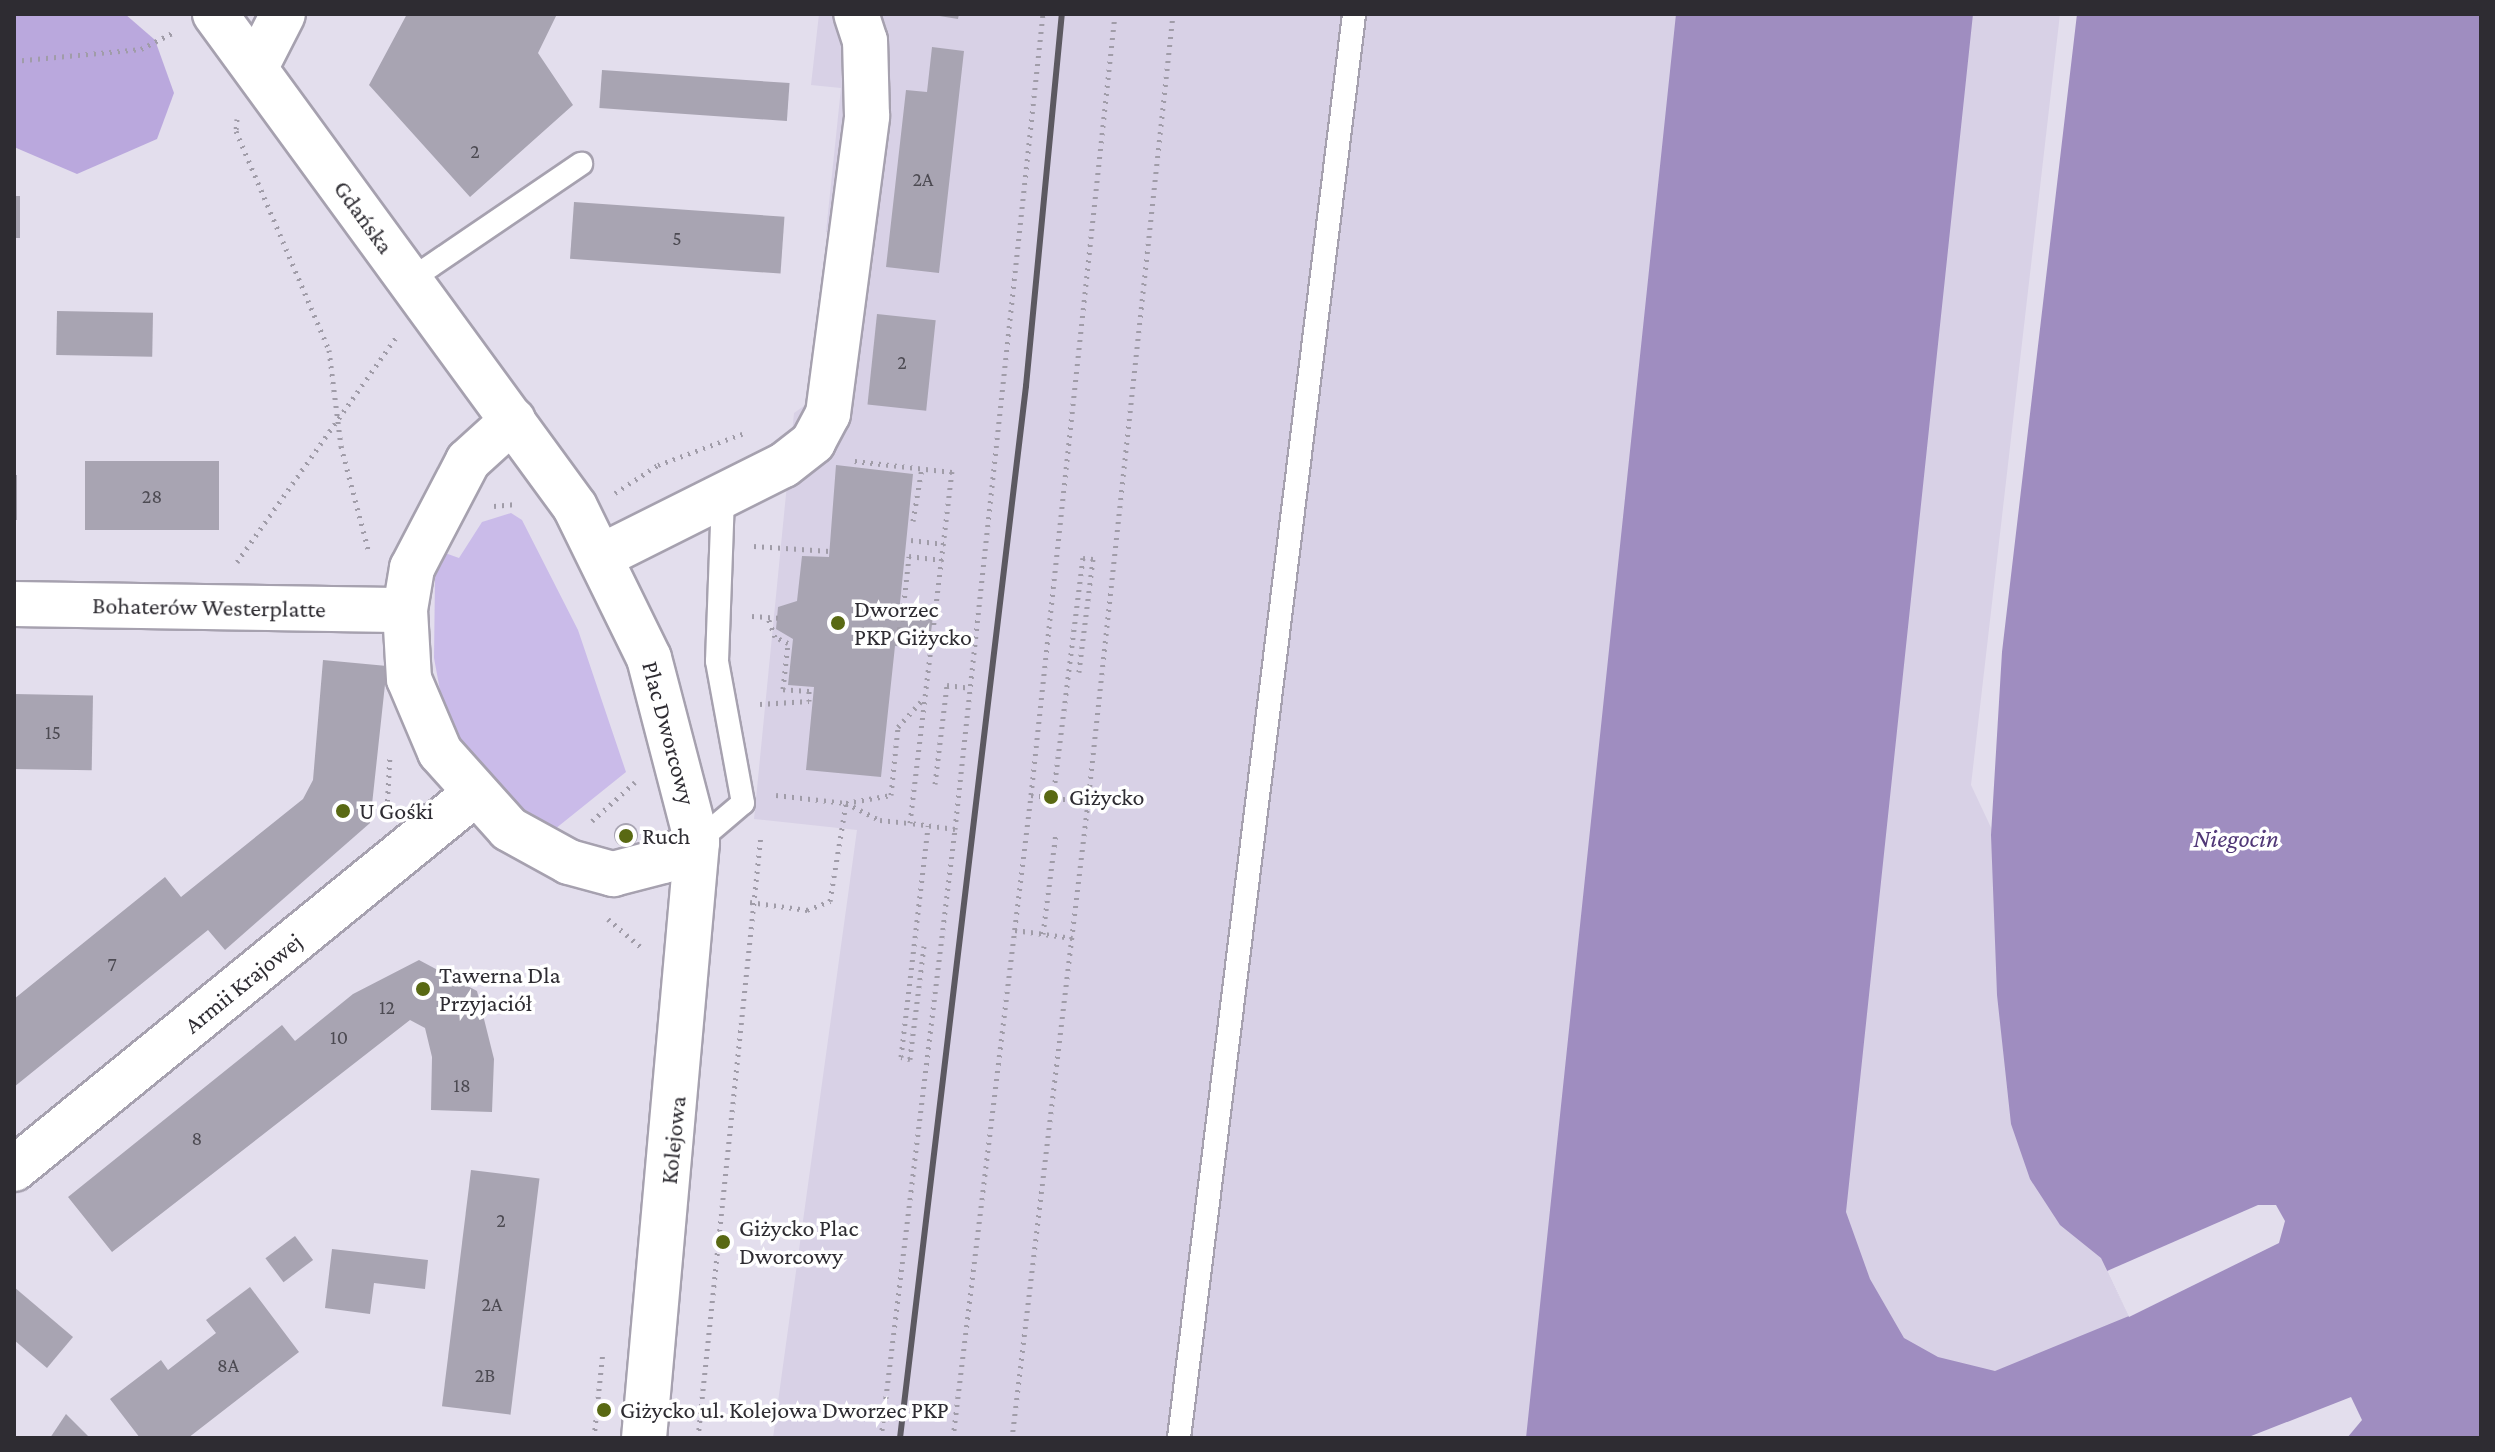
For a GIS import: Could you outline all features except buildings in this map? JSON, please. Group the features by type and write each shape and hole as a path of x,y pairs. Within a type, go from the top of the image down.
{"street":[{"path":"247,86 283,14"},
{"path":"602,556 723,496 813,442 831,401 867,116 865,41 856,14"},
{"name":"Gdańska","path":"201,20 247,86 410,280 513,420"},
{"path":"513,420 468,461 432,522 412,568 405,610 409,679 440,752 472,796 509,829 569,862 613,874 663,861 697,842"},
{"name":"Plac Dworcowy","path":"513,420 602,556 649,658 697,842"},
{"name":"Bohaterów Westerplatte","path":"14,604 405,610"},
{"name":"Armii Krajowej","path":"14,1169 472,796"},
{"name":"Kolejowa","path":"644,1438 697,842"}],"lane":[{"path":"1179,1438 1354,14"},
{"path":"410,280 581,164"},
{"path":"697,842 743,803 717,661 723,496"}],"path":[{"path":"881,1438 955,829 1043,14"},
{"path":"953,1438 1031,795 1115,14"},
{"path":"1012,1438 1088,802 1173,14"},
{"path":"14,61 141,49 201,20"},
{"path":"247,86 236,131 329,350 339,427 372,566"},
{"path":"245,548 339,427 401,330"},
{"path":"846,460 952,472 910,823"},
{"path":"913,521 922,468"},
{"path":"911,540 944,544"},
{"path":"753,546 830,551"},
{"path":"933,633 899,629 909,556 942,560"},
{"path":"1053,798 1083,558 1093,559 1079,672"},
{"path":"756,616 778,618"},
{"path":"755,706 776,698 809,701 809,691 783,689 788,643 775,637 768,618"},
{"path":"935,784 947,685 971,688"},
{"path":"776,798 846,803 891,795 898,727 925,696"},
{"path":"569,862 582,831 636,781 638,766"},
{"path":"774,786 776,810"},
{"path":"1031,795 1088,802"},
{"path":"846,803 880,820 955,829"},
{"path":"750,902 807,910 830,901 846,803"},
{"path":"924,946 910,1059 901,1057 928,826"},
{"path":"698,1438 750,902 765,830"},
{"path":"1043,934 1056,832"},
{"path":"590,911 639,942 645,959"},
{"path":"1015,930 1072,938"},
{"path":"594,1438 604,1345"}],"shaded area":[{"path":"14,14 125,14 155,40 174,93 157,139 77,174 14,147"},
{"path":"819,14 2060,14 1971,785 2161,1189 2196,1438 773,1438 857,830 754,819 794,413 818,396 836,233 826,232 841,88 811,85"},
{"path":"511,513 522,520 578,630 626,772 555,829 503,802 463,749 444,712 434,658 435,577 445,553 459,558 482,522"}],"water":[{"name":"Niegocin","path":"1676,14 1973,14 1846,1212 1870,1279 1904,1338 1938,1357 1995,1371 2129,1316 2101,1258 2060,1225 2030,1179 2011,1124 1997,995 1991,835 2002,652 2077,14 2481,14 2481,1438 1526,1438"}],"pier":[{"path":"2258,1205 2276,1205 2285,1221 2279,1243 2129,1317 2107,1271"},
{"path":"2351,1397 2362,1420 2347,1438 2246,1438"}],"railway":[{"path":"900,1438 1026,386 1062,14"}],"place":[{"name":"Dworzec PKP Giżycko","path":"838,623"},
{"name":"Giżycko","path":"1051,797"},
{"name":"U Gośki","path":"343,811"},
{"name":"Ruch","path":"626,836"},
{"name":"Tawerna Dla Przyjaciół","path":"423,989"},
{"name":"Giżycko Plac Dworcowy","path":"723,1242"},
{"name":"Giżycko ul. Kolejowa Dworzec PKP","path":"604,1410"}]}
